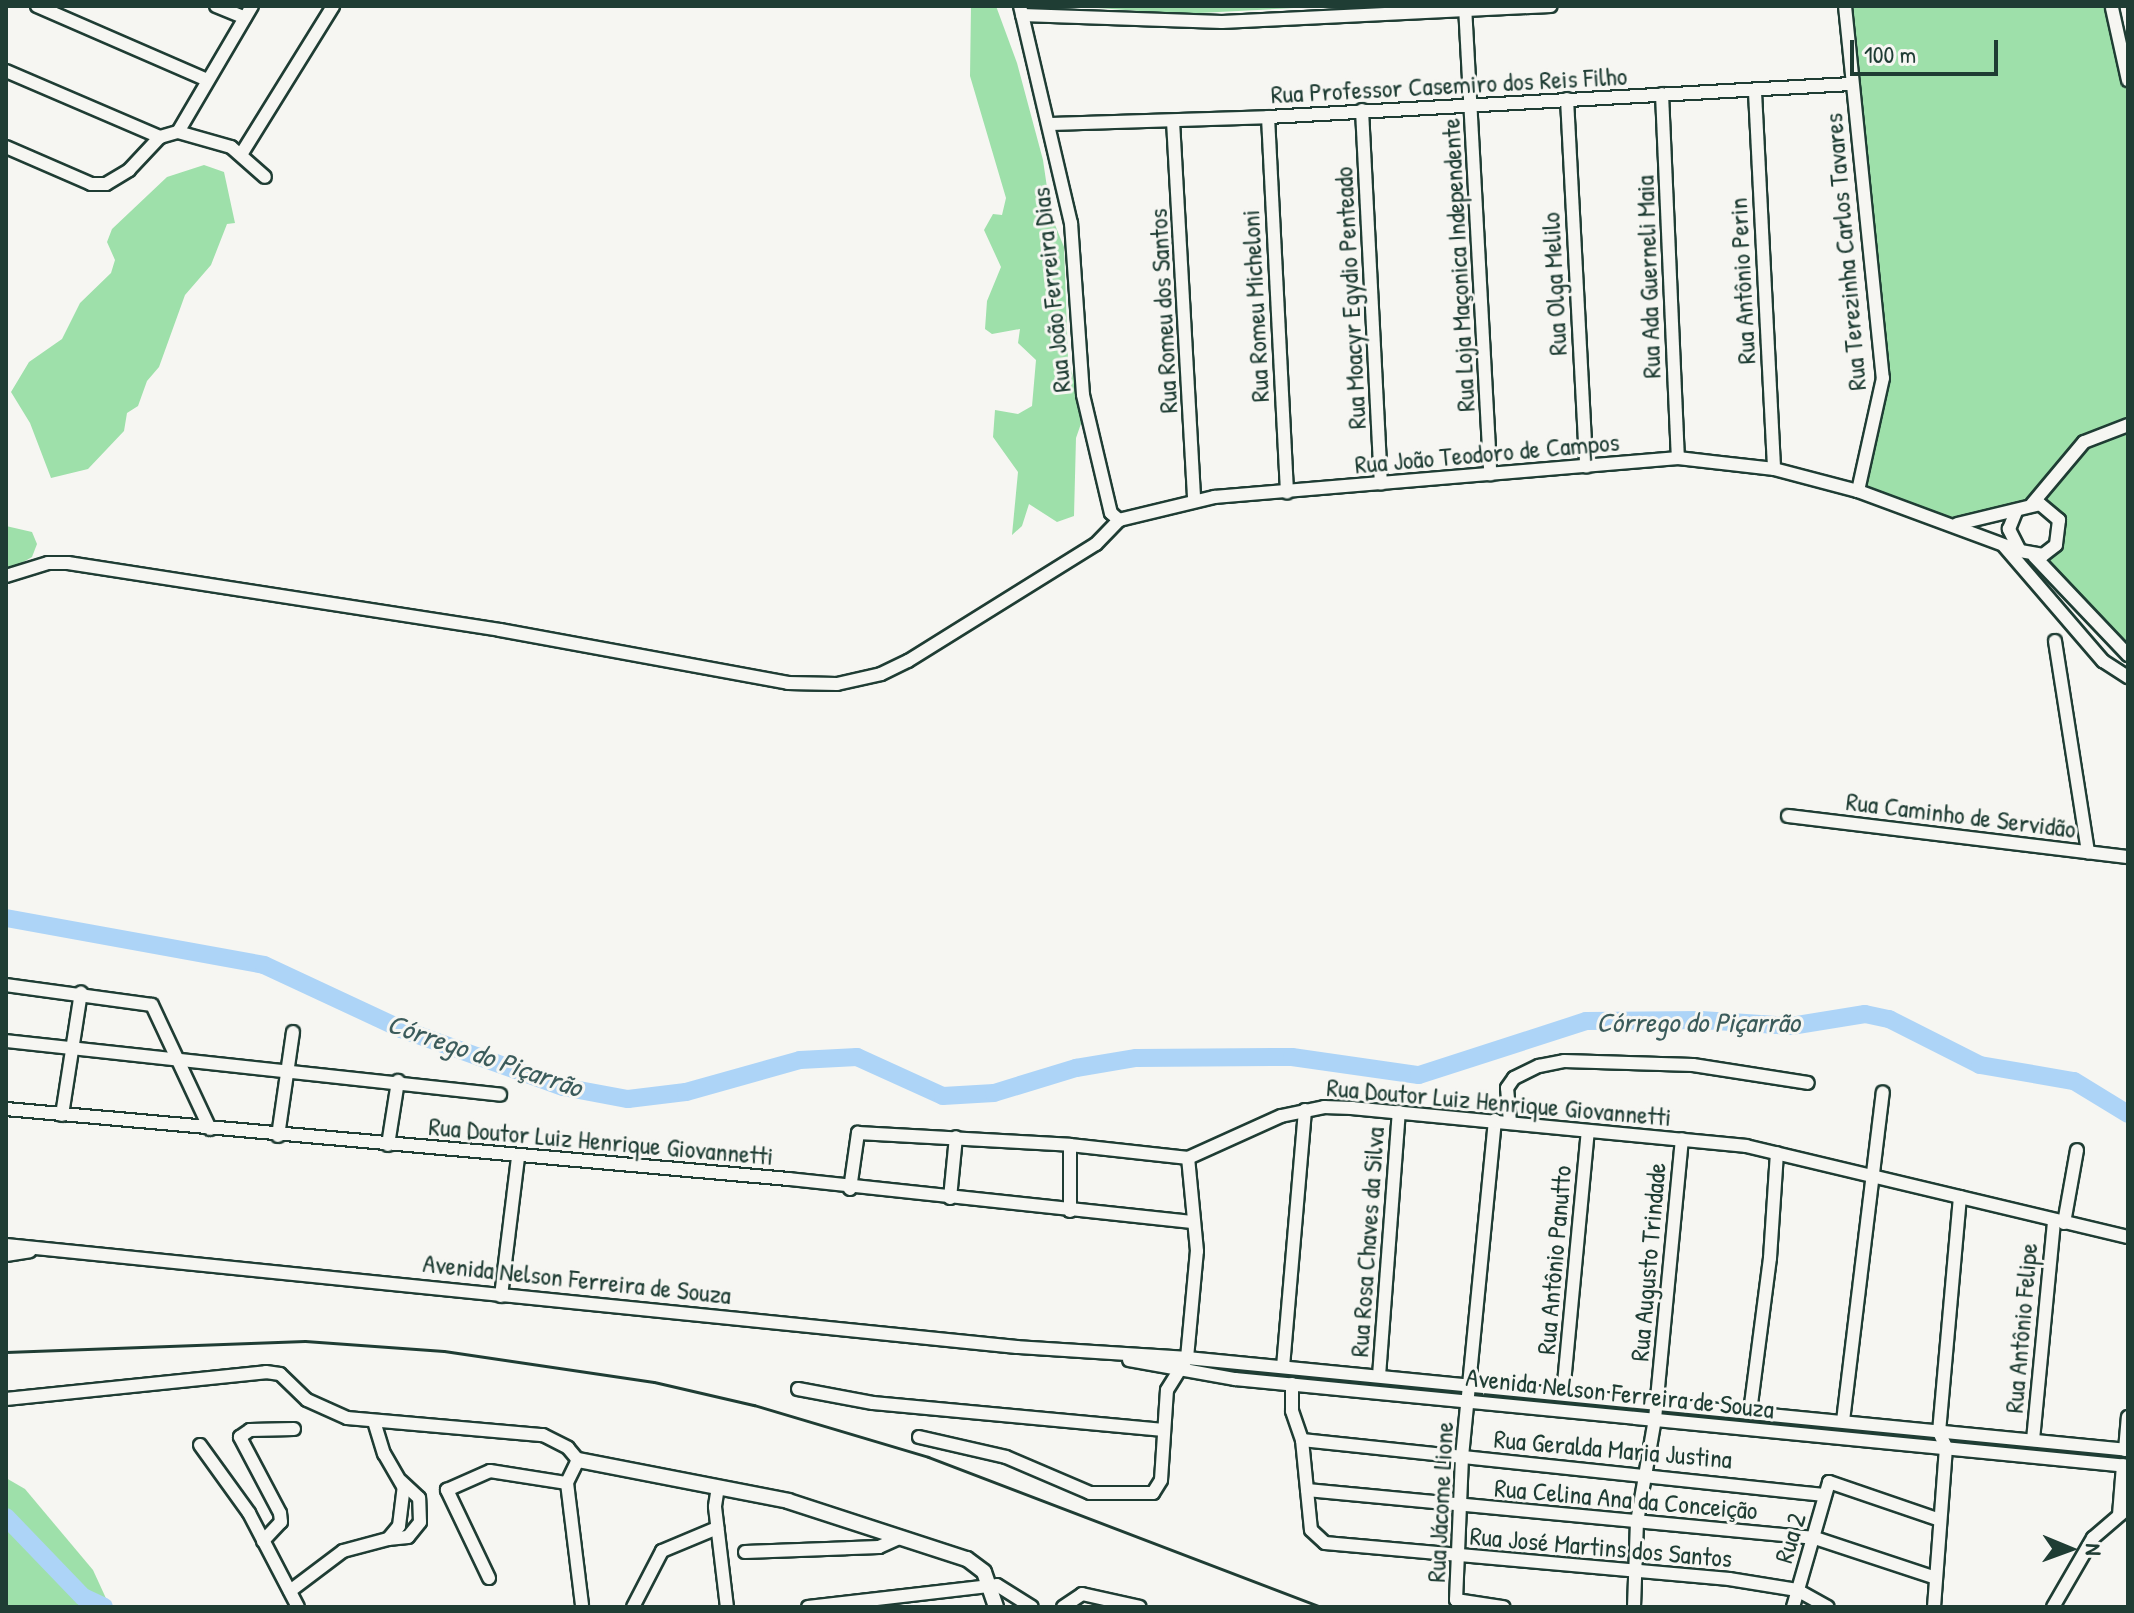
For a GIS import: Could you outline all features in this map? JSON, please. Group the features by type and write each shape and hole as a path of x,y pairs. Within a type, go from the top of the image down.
{"street":[{"path":"37,6 207,80"},
{"path":"216,6 245,18"},
{"path":"178,132 252,6"},
{"path":"242,153 333,6"},
{"path":"1021,10 1222,22 1551,6"},
{"name":"Rua Terezinha Carlos Tavares","path":"1845,6 1883,378 1858,491"},
{"path":"2112,8 2128,80"},
{"name":"Rua Loja Maçonica Independente","path":"1465,9 1490,474"},
{"name":"Rua João Ferreira Dias","path":"1021,10 1071,223 1083,395 1111,513 1119,520"},
{"path":"6,71 160,137"},
{"name":"Rua Professor Casemiro dos Reis Filho","path":"1049,124 1268,117 1662,94 1755,92 1851,84"},
{"name":"Rua Antônio Perin","path":"1755,92 1774,469"},
{"name":"Rua Ada Guerneli Maia","path":"1662,94 1678,458"},
{"name":"Rua Olga Melilo","path":"1567,99 1586,467"},
{"name":"Rua Moacyr Egydio Penteado","path":"1362,110 1381,484"},
{"name":"Rua Romeu Micheloni","path":"1268,117 1287,493"},
{"name":"Rua Romeu dos Santos","path":"1173,121 1194,500"},
{"path":"6,147 91,184 106,184 129,170 160,137 178,132 203,136 242,153 265,177"},
{"path":"1957,524 2016,512 2032,504 2084,442 2128,425"},
{"name":"Rua João Teodoro de Campos","path":"1119,520 1194,500 1678,458 1774,469 1858,491 1957,524 2020,551"},
{"path":"2029,579 2039,560 2050,551 2061,528 2055,513 2032,504"},
{"path":"2016,512 2009,529 2020,551 2039,560 2128,655"},
{"path":"6,576 48,563 68,563 500,630 788,683 837,684 881,674 908,661 1096,544 1119,520"},
{"path":"2002,544 2029,579 2103,661 2128,677"},
{"path":"2055,641 2088,852"},
{"name":"Rua Caminho de Servidão","path":"1788,816 2128,857"},
{"path":"6,985 147,1002 178,1059 210,1129"},
{"path":"62,1115 81,992"},
{"path":"278,1136 293,1032"},
{"path":"6,1041 398,1081 500,1095"},
{"path":"1510,1122 1507,1088 1514,1078 1539,1066 1564,1061 1693,1065 1808,1083"},
{"path":"388,1145 398,1081"},
{"path":"1843,1421 1870,1176 1883,1092"},
{"name":"Rua Doutor Luiz Henrique Giovannetti","path":"6,1109 278,1136 789,1179 850,1189 1191,1222"},
{"path":"1283,1367 1305,1110"},
{"name":"Rua Doutor Luiz Henrique Giovannetti","path":"850,1189 854,1139 867,1133 1070,1145 1188,1158 1305,1110 1399,1112 1682,1139 1777,1153 2128,1237"},
{"name":"Rua Rosa Chaves da Silva","path":"1379,1376 1399,1112"},
{"name":"Rua Jácome Lione","path":"1495,1120 1462,1457 1456,1600 1503,1607"},
{"name":"Rua Antônio Panutto","path":"1563,1394 1588,1131"},
{"path":"950,1198 956,1137"},
{"name":"Rua Augusto Trindade","path":"1634,1607 1637,1522 1655,1419 1682,1139"},
{"path":"1070,1145 1070,1211"},
{"name":"Rua Antônio Felipe","path":"2033,1440 2059,1222 2077,1150"},
{"path":"1750,1412 1770,1258 1777,1153"},
{"path":"501,1296 518,1157"},
{"path":"919,1437 1006,1457 1090,1493 1140,1497 1153,1493 1161,1480 1167,1390 1187,1358 1197,1251 1191,1222 1188,1158"},
{"path":"1934,1607 1946,1447 1939,1432 1960,1197"},
{"name":"Avenida Nelson Ferreira de Souza","path":"6,1245 1110,1355 1187,1358 1563,1394 1657,1397 1750,1412 2126,1450"},
{"name":"Avenida Nelson Ferreira de Souza","path":"6,1255 40,1250"},
{"name":"Avenida Nelson Ferreira de Souza","path":"1110,1355 1179,1371 1292,1384 2125,1466"},
{"path":"6,1399 266,1372 280,1374 317,1406 347,1418 374,1422 405,1420 543,1435 568,1448 578,1460 788,1501 967,1559 984,1572 996,1607"},
{"path":"1292,1384 1294,1428 1302,1440 1307,1490"},
{"path":"798,1389 873,1403 1164,1430"},
{"path":"2126,1450 2128,1417"},
{"path":"290,1591 343,1551 408,1537 420,1522 419,1498 401,1481 384,1454 374,1422"},
{"path":"263,1541 281,1518 240,1437 250,1430 294,1429"},
{"name":"Rua Geralda Maria Justina","path":"1302,1440 1645,1473 1824,1495"},
{"path":"200,1445 263,1541 298,1607"},
{"path":"578,1460 567,1483 582,1605"},
{"path":"2053,1607 2093,1538 2123,1512 2125,1466"},
{"path":"489,1578 447,1490 490,1471 567,1483"},
{"path":"388,1539 402,1519 401,1481"},
{"name":"Rua 2","path":"1793,1607 1829,1482 1940,1520"},
{"path":"718,1487 717,1528 727,1607"},
{"name":"Rua Celina Ana da Conceição","path":"1307,1490 1815,1538 1936,1578"},
{"name":"Rua José Martins dos Santos","path":"1307,1490 1311,1530 1325,1543 1633,1571 1797,1590"},
{"path":"633,1607 662,1551 717,1528"},
{"path":"745,1552 879,1547 899,1538"},
{"path":"808,1607 989,1586 1008,1589 1032,1607"},
{"path":"1797,1590 1828,1607"},
{"path":"1063,1607 1082,1594 1140,1607"}],"green space":[{"path":"971,6 996,6 1017,63 1043,160 1051,215 1064,247 1068,359 1084,415 1076,438 1074,516 1057,522 1029,504 1022,526 1012,535 1018,472 993,437 995,410 1018,414 1032,406 1036,360 1018,343 1020,329 992,334 985,329 987,301 1001,267 984,230 993,214 1002,215 1006,198 970,76"},
{"path":"1071,6 1331,6 1180,14"},
{"path":"1845,6 2107,6 2128,98 2128,655 2036,556 2043,555 2061,528 2032,504 1957,524 1858,491 1881,401 1852,114 1845,90"},
{"path":"204,165 224,172 235,223 227,224 211,265 185,295 159,367 147,381 138,406 127,413 124,431 88,469 51,478 30,423 11,392 29,362 62,339 80,303 111,273 115,260 107,242 112,229 167,177"},
{"path":"6,526 32,532 37,544 32,557 6,572"},
{"path":"6,1478 25,1489 93,1570 110,1607 6,1607"}],"waterway":[{"name":"Córrego do Piçarrão","path":"6,918 264,965 401,1029 563,1087 628,1099 686,1092 800,1060 857,1057 943,1096 994,1093 1076,1068 1136,1058 1292,1057 1419,1075 1586,1021 1701,1020 1791,1026 1865,1014 1889,1019 1980,1065 2074,1081 2128,1114"},
{"path":"6,1517 83,1597 104,1607"}],"railway":[{"path":"6,1352 305,1341 444,1351 654,1382 754,1405 928,1457 1321,1607"}]}
